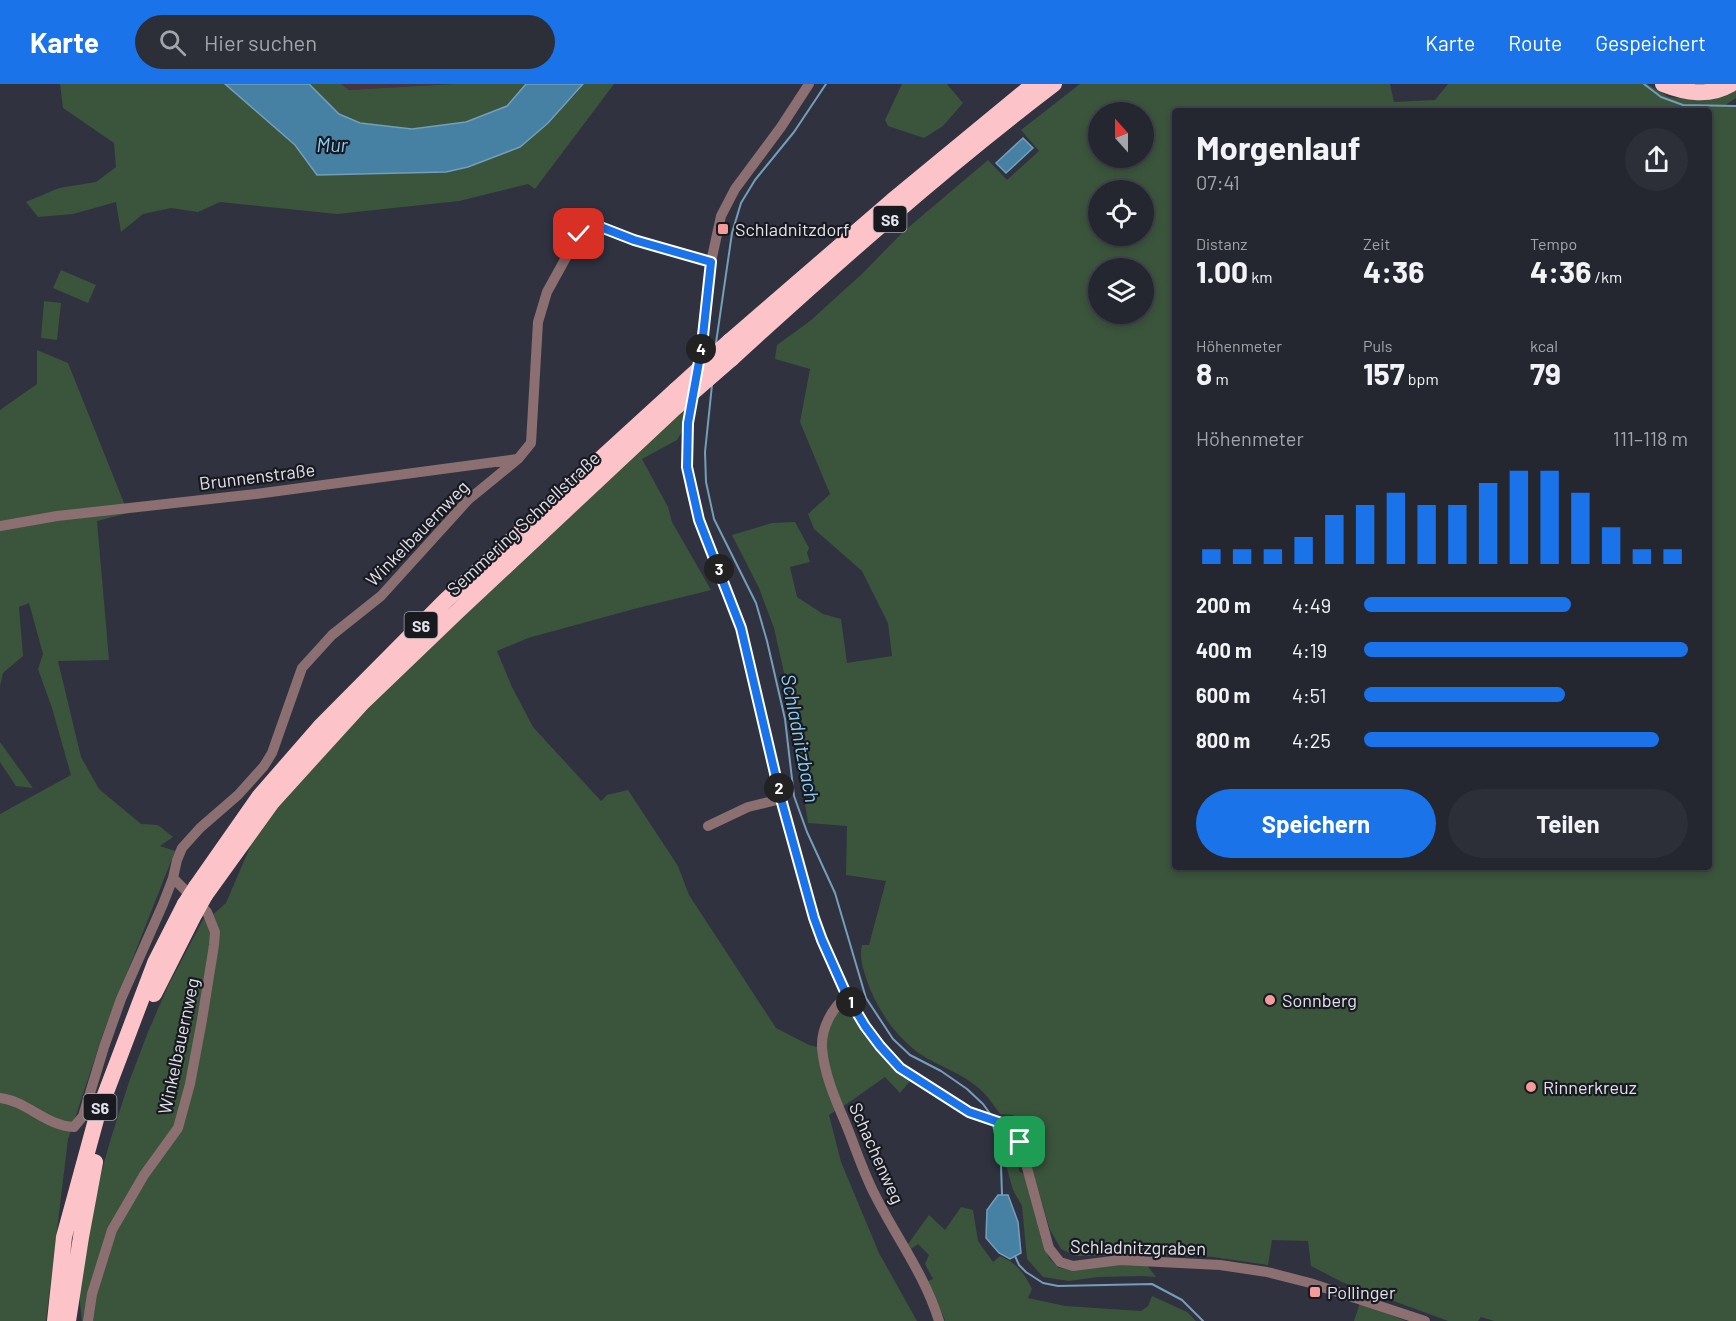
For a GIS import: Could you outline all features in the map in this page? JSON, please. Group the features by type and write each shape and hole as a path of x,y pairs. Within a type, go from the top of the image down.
{"highway":[{"name":"Semmering Schnellstraße","path":"55,1321 64,1237 97,1116 155,963 200,891 272,802 362,704 676,398 730,341 892,201 1034,84"},
{"name":"Semmering Schnellstraße","path":"676,398 731,359 899,211 1008,119 1054,84"},
{"path":"1663,84 1679,91 1695,93 1713,91 1731,84"},
{"name":"Semmering Schnellstraße","path":"68,1321 91,1178 106,1120 130,1052 190,908"}],"street":[{"name":"Schladnitzgraben","path":"809,84 781,127 735,189 722,216 711,262 702,345 688,423 687,467 699,520 741,628 781,799 814,918 847,996 875,1039 900,1068 969,1112 1010,1126 1015,1131 1049,1248 1060,1262 1073,1266 1120,1260 1220,1264 1310,1283 1425,1321"},
{"name":"Winkelbauernweg","path":"0,1098 22,1104 64,1126 74,1127 80,1121 121,999 173,878 182,848 238,795 264,766 272,753 302,668 332,635 381,596 468,500 518,459 531,443 538,322 547,292 579,234 587,226 598,226 634,240 711,262"},
{"name":"Brunnenstraße","path":"0,526 57,516 256,494 518,459"},
{"path":"708,826 748,807 781,799"},
{"name":"Winkelbauernweg","path":"88,1321 92,1294 112,1230 144,1175 178,1128 190,1084 215,932 207,912 173,878"},
{"name":"Schachenweg","path":"847,996 831,1014 824,1031 822,1046 834,1097 874,1194 909,1252 939,1321"}],"shaded area":[{"path":"341,84 453,84 349,90"}],"green space":[{"path":"60,84 225,84 295,145 317,175 446,172 468,167 574,96 583,84 614,84 535,189 528,184 459,201 337,214 220,202 198,212 171,208 143,214 121,232 116,202 73,214 38,217 26,202 59,188 96,182 116,167 114,143 63,108"},
{"path":"309,84 341,84 349,90 453,84 526,84 508,106 466,122 412,129 360,123 339,114"},
{"path":"902,84 947,84 963,103 943,126 924,138 888,126 885,120"},
{"path":"1080,84 1390,84 1394,102 1435,100 1448,84 1647,84 1669,97 1696,100 1736,90 1736,98 1724,106 1736,106 1736,1321 1494,1321 1481,1317 1478,1321 1448,1321 1342,1282 1311,1266 1308,1241 1272,1240 1268,1265 1213,1257 1174,1255 1076,1256 1061,1249 1050,1230 1021,1131 1013,1115 1000,1114 976,1086 911,1047 882,1012 867,981 861,954 862,945 869,945 886,881 846,875 847,826 808,823 787,686 774,628 759,588 732,535 772,523 795,522 809,548 807,553 810,562 790,567 797,597 823,614 841,619 847,663 892,656 888,623 862,571 814,529 808,514 830,494 800,422 810,369 775,359 777,345 810,321 863,273 903,232 988,160 1007,180 1039,151 1021,130"},
{"path":"61,270 96,285 88,303 53,288"},
{"path":"44,301 61,303 57,340 41,338"},
{"path":"37,350 68,363 128,513 97,521 109,660 58,661 81,757 99,789 141,824 158,825 173,837 160,846 175,851 103,1034 68,1139 46,1321 0,1321 0,814 71,775 38,669 43,654 29,603 19,607 23,656 3,673 0,686 0,410 37,384"},
{"path":"686,408 682,432 677,440 642,459 668,507 672,522 711,590 528,638 497,651 512,687 533,727 601,801 607,795 628,790 678,866 689,895 776,1028 817,1047 835,1111 829,1115 841,1162 879,1253 917,1321 82,1321 78,1283 102,1170 129,1082 168,986 207,912 210,917 226,903 256,833 339,734"},
{"path":"0,742 33,788 16,786 0,762"},
{"path":"845,1003 911,1080 900,1093 885,1077 841,1108 828,1067 826,1041 835,1016"},
{"path":"1005,1128 1015,1142 1019,1171 1024,1174 1041,1238 1049,1258 1059,1268 1074,1269 1115,1264 1147,1265 1156,1277 1098,1277 1069,1281 1043,1277 1027,1259 1022,1206 1013,1190 1006,1165 1000,1129"},
{"path":"961,1207 973,1210 978,1241 993,1262 1000,1256 1016,1265 1023,1273 1032,1289 1028,1298 1065,1306 1141,1311 1148,1306 1152,1296 1187,1312 1196,1321 944,1321 928,1281 933,1279 925,1264 929,1255 918,1244 911,1249 908,1244 929,1215 945,1230"},
{"path":"1360,1303 1406,1321 1354,1321"}],"water":[{"name":"Mur","path":"225,84 309,84 339,114 360,123 412,129 466,122 507,106 526,84 583,84 548,123 520,147 468,167 446,172 317,175 295,145"},
{"path":"1023,138 1033,148 1006,173 996,163"},
{"path":"998,1195 1008,1195 1018,1222 1021,1253 1010,1259 999,1253 986,1238 987,1210"}],"waterway":[{"name":"Schladnitzbach","path":"716,343 732,233 741,203 755,180 794,132 826,84"},
{"path":"1644,84 1661,97 1683,105 1736,106"},
{"name":"Schladnitzbach","path":"712,385 705,452 706,482 714,519 756,603 785,719 794,796 807,832 835,893 866,998 893,1039 910,1055 941,1071 967,1089 991,1115"},
{"name":"Schladnitzbach","path":"993,1124 1001,1165 1002,1195"},
{"name":"Schladnitzbach","path":"1015,1256 1019,1265 1026,1272 1043,1283 1058,1286 1152,1284 1182,1300 1203,1321"}],"place":[{"name":"Schladnitzdorf","path":"723,229"},
{"name":"Sonnberg","path":"1270,1000"},
{"name":"Rinnerkreuz","path":"1531,1087"},
{"name":"Pollinger","path":"1315,1292"}],"route":[{"path":"579,234 587,226 598,226 634,240 711,262 702,345 688,423 687,467 699,520 741,628 781,799 814,918 847,996 865,1026 900,1068 969,1112 1010,1126 1020,1142"}]}
